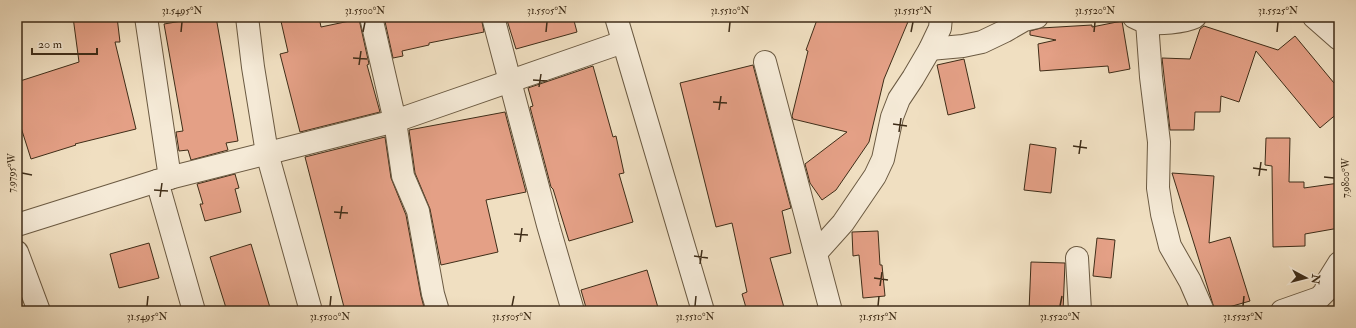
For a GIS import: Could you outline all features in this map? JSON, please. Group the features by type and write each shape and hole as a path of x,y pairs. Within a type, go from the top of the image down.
{"street":[{"path":"146,17 163,180 194,311"},
{"path":"247,17 253,67 267,153 311,311"},
{"path":"371,17 395,121 403,176 418,211 433,294 438,311"},
{"path":"492,17 572,311"},
{"path":"616,17 703,311"},
{"path":"816,253 843,223 875,176 883,159 892,117 899,100 930,49 940,28 941,17"},
{"path":"1195,17 1176,22 1140,20 1151,77 1160,142 1158,188 1162,214 1170,246 1190,281 1204,311"},
{"path":"1314,17 1339,39"},
{"path":"930,49 963,46 982,42 1005,32 1028,18"},
{"path":"17,225 163,180 395,121 623,42"},
{"path":"765,62 831,311"},
{"path":"17,252 39,311"},
{"path":"1077,258 1080,311"},
{"path":"1282,311 1319,298 1325,292 1329,279 1339,263"}],"building":[{"path":"73,17 117,17 120,42 115,42 136,129 75,144 76,145 31,159 17,115 17,82 79,62"},
{"path":"205,17 216,17 238,141 226,143 228,150 191,160 188,150 179,151 176,132 183,131 164,24"},
{"path":"280,17 319,17 321,27 359,19 369,64 367,65 380,112 300,132 280,54 288,52"},
{"path":"384,17 481,17 484,32 429,43 429,45 402,51 403,56 393,58"},
{"path":"506,17 573,17 577,32 516,49"},
{"path":"818,17 910,17 884,79 869,142 836,190 822,200 810,183 805,164 847,132 793,119 792,116 808,51 806,50"},
{"path":"1122,21 1130,69 1109,73 1108,66 1040,71 1038,44 1056,40 1030,35 1030,31 1041,28 1092,25 1092,27"},
{"path":"1204,26 1278,50 1295,36 1339,89 1339,112 1320,128 1256,51 1239,102 1221,96 1220,112 1195,112 1194,130 1170,130 1162,58 1190,59 1200,29"},
{"path":"964,59 975,108 948,115 937,65"},
{"path":"753,65 791,208 782,211 791,253 770,258 785,311 747,311 742,294 747,292 732,223 716,227 680,83"},
{"path":"593,66 613,137 616,136 624,173 619,174 633,222 569,241 553,189 551,187 530,107 533,106 528,88"},
{"path":"505,112 526,192 486,200 498,252 441,265 430,209 415,173 409,130"},
{"path":"385,137 391,178 406,215 425,311 345,311 305,157"},
{"path":"1266,138 1290,138 1289,182 1304,182 1304,188 1339,183 1339,228 1305,234 1305,246 1273,247 1272,166 1265,165"},
{"path":"1030,144 1056,148 1051,193 1024,190"},
{"path":"1172,173 1214,176 1209,243 1230,237 1250,301 1215,311"},
{"path":"235,174 239,188 235,189 241,212 205,221 200,204 203,204 197,184"},
{"path":"878,231 880,265 882,265 885,296 863,298 859,255 853,256 852,232"},
{"path":"1097,238 1115,240 1111,278 1093,276"},
{"path":"149,243 159,278 119,288 110,254"},
{"path":"251,244 271,311 227,311 210,257"},
{"path":"1031,262 1065,263 1063,311 1029,311"},
{"path":"647,270 659,311 587,311 581,290"}]}
